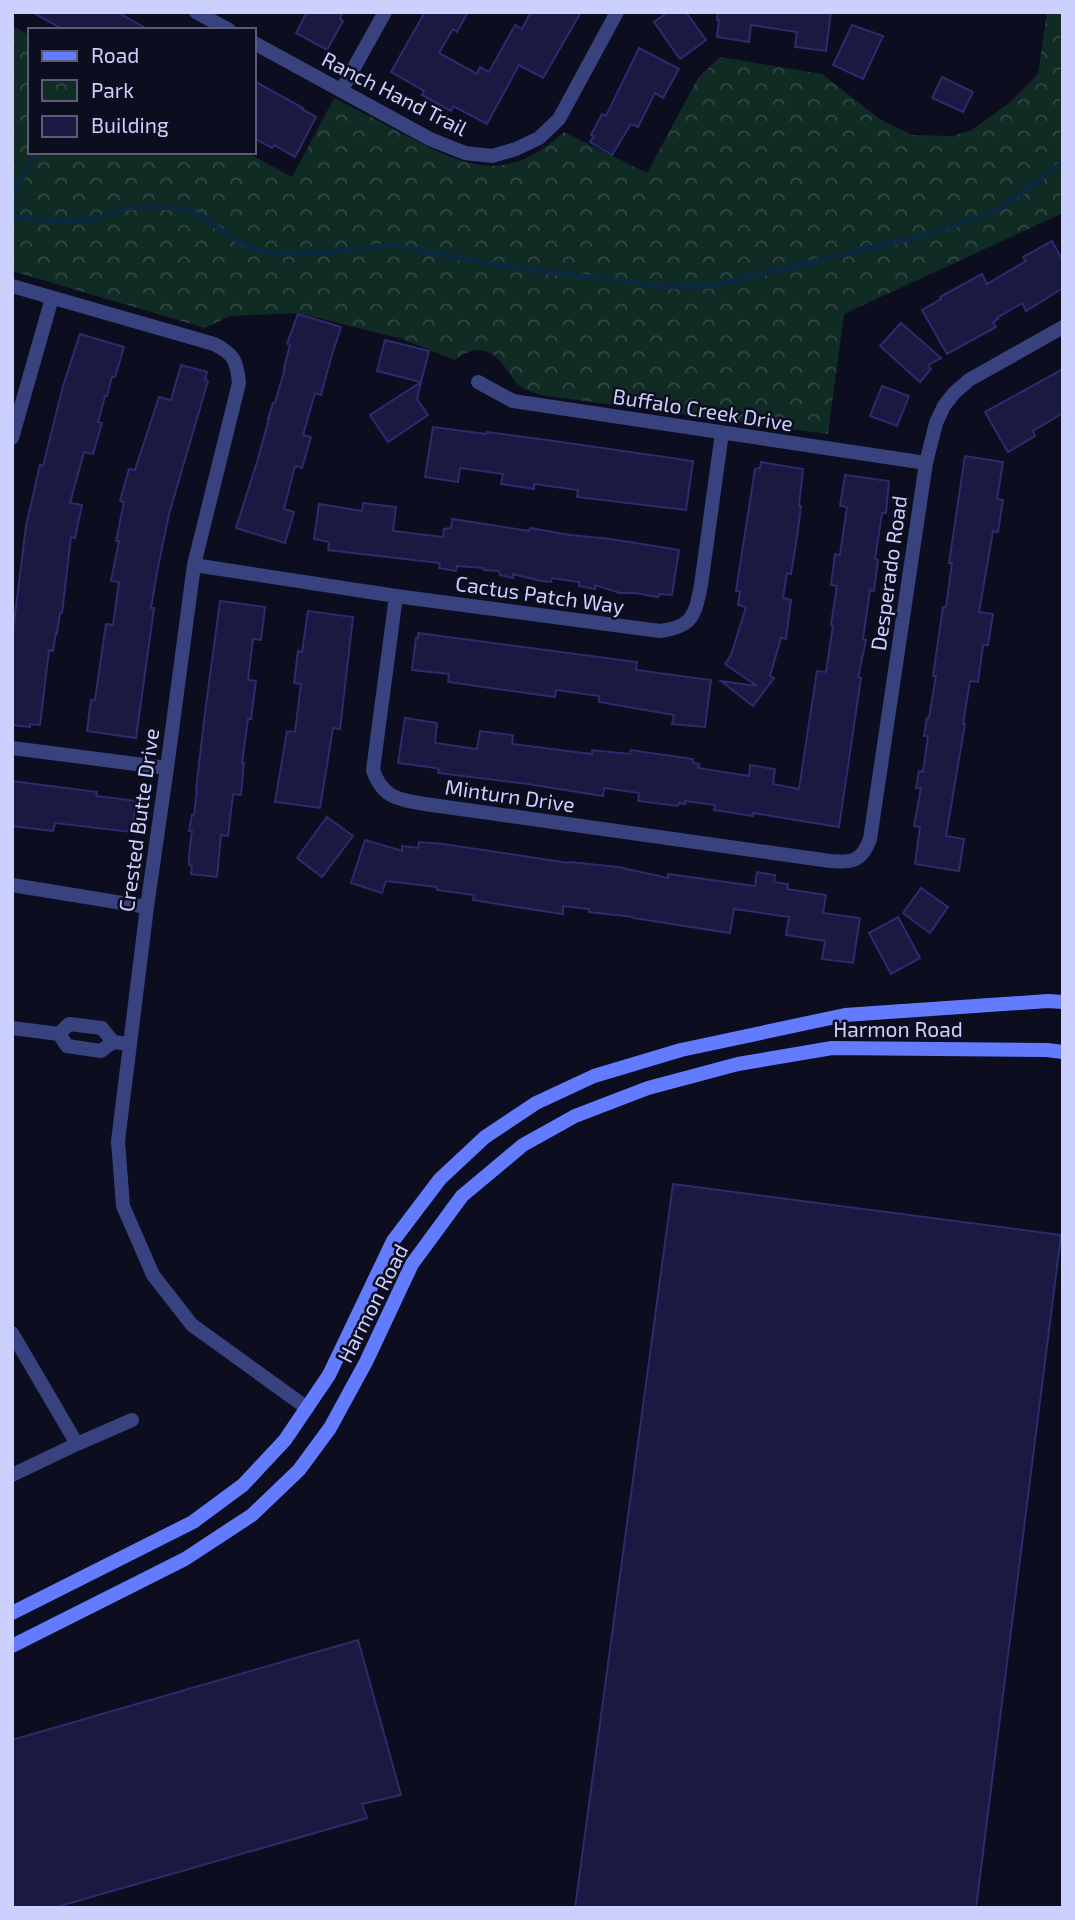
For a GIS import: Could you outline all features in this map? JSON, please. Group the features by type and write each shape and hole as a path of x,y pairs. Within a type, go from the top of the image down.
{"street":[{"path":"197,12 225,28"},
{"path":"341,91 385,12"},
{"name":"Ranch Hand Trail","path":"256,44 430,139 465,153 492,156 539,138 559,119 617,12"},
{"name":"Crested Butte Drive","path":"12,286 214,344 228,351 237,365 239,383 194,565 118,1141 123,1206 153,1275 192,1325 307,1408"},
{"path":"12,438 52,298"},
{"name":"Desperado Road","path":"830,861 857,860 865,853 870,839 926,463 936,423 944,406 969,380 1063,327"},
{"name":"Buffalo Creek Drive","path":"478,382 513,401 926,463"},
{"name":"Cactus Patch Way","path":"194,565 396,596 660,631 676,629 690,620 697,605 722,433"},
{"name":"Minturn Drive","path":"396,596 373,770 377,783 387,793 403,800 425,804 830,861"},
{"path":"12,748 167,768"},
{"path":"12,885 147,907"},
{"name":"Harmon Road","path":"12,1613 192,1522 243,1485 285,1440 329,1375 393,1241 440,1179 485,1137 536,1102 594,1076 681,1050 845,1015 1063,1002"},
{"path":"59,1034 69,1024 102,1028 113,1042 130,1044"},
{"path":"12,1028 59,1034 67,1046 102,1051 113,1042"},
{"name":"Harmon Road","path":"12,1646 185,1559 252,1515 299,1471 330,1428 366,1362 412,1264 462,1196 523,1145 575,1116 624,1097 738,1064 832,1048 1047,1049 1063,1052"},
{"path":"12,1332 76,1444"},
{"path":"12,1475 132,1420"}],"green space":[{"path":"1047,12 1063,12 1063,213 844,314 828,434 540,395 520,386 499,360 488,352 471,351 455,360 402,339 299,313 230,316 205,328 12,271 12,26 28,34 28,154 250,154 292,177 334,98 433,149 471,163 489,166 525,159 564,132 647,173 698,78 720,57 822,74 881,120 913,135 952,136 972,130 1009,103 1038,74"}],"building":[{"path":"32,12 117,12 145,28 60,28"},
{"path":"307,12 343,12 340,19 343,21 327,50 296,33"},
{"path":"425,12 468,12 457,32 453,29 439,53 477,74 480,67 489,72 515,25 522,29 531,12 581,12 543,78 519,65 487,124 453,106 451,111 422,95 424,91 391,72"},
{"path":"668,12 686,12 706,40 680,59 654,22"},
{"path":"718,12 831,12 826,51 795,47 797,32 751,25 749,42 717,37"},
{"path":"852,25 883,36 863,79 833,65"},
{"path":"639,48 679,69 663,98 655,93 638,127 631,124 612,155 590,142 594,136 591,135 602,114 606,116"},
{"path":"942,77 973,92 963,112 932,98"},
{"path":"256,82 316,117 295,157 274,145 272,148 256,139"},
{"path":"1052,241 1063,261 1063,288 1026,311 1022,303 997,318 993,322 996,327 947,354 922,310 982,274 987,284 1026,261 1023,257"},
{"path":"298,314 341,327 321,395 315,393 303,435 311,437 302,468 295,466 284,509 294,512 285,543 236,528 275,403 290,345 287,344"},
{"path":"901,323 941,358 928,365 931,369 920,382 880,346"},
{"path":"80,334 124,347 115,377 112,377 105,396 98,422 102,423 93,454 84,452 70,503 82,505 75,538 71,537 62,613 53,651 49,650 40,725 12,725 12,639 26,526 40,465 43,466 63,386"},
{"path":"385,340 429,351 421,382 377,371"},
{"path":"181,365 207,372 205,380 208,381 169,514 157,572 136,738 87,731 91,700 95,700 106,624 113,625 119,582 111,581 124,502 120,501 129,469 135,470 159,397 171,400"},
{"path":"1063,369 1063,413 1033,431 1035,436 1008,452 985,412"},
{"path":"421,382 417,399 428,415 388,442 370,415"},
{"path":"882,386 909,396 897,426 870,416"},
{"path":"433,427 693,461 686,510 577,497 578,490 534,484 534,489 501,484 503,474 460,468 458,482 425,477"},
{"path":"965,456 1003,462 997,499 1003,500 998,532 993,531 979,612 993,614 988,645 983,645 978,682 970,681 946,836 964,839 959,871 915,864 920,827 914,826 921,788 916,788 919,771 923,772 928,736 924,736 936,676 933,676 943,607 946,607 952,563 949,563"},
{"path":"761,462 803,469 797,537 791,574 787,573 783,598 791,600 786,639 781,638 770,676 774,678 753,706 721,681 757,686 725,664 731,655 746,607 738,605 740,591 736,591 755,469 760,468"},
{"path":"845,475 889,481 886,513 882,513 875,559 878,560 874,591 870,590 863,639 866,640 858,677 861,678 839,827 753,813 753,816 714,810 715,805 685,801 685,804 679,803 678,806 638,801 639,793 604,788 603,796 438,773 436,768 398,763 405,718 437,723 435,743 477,749 480,731 513,735 512,744 592,754 592,750 630,754 631,750 693,759 693,763 699,764 698,768 749,776 750,765 775,769 773,784 799,789 817,671 826,672 833,626 837,586 831,585 835,554 840,555 847,507 840,506"},
{"path":"363,503 396,507 393,531 443,537 444,529 451,528 452,519 679,550 672,595 659,594 658,597 620,593 595,585 595,589 579,586 579,582 552,578 551,582 541,581 513,574 513,578 484,568 457,566 456,571 439,568 440,563 328,550 329,542 314,539 319,504 362,511"},
{"path":"220,601 265,607 261,640 253,639 248,680 256,681 242,763 241,795 233,794 228,836 221,835 217,877 191,874 189,855 192,831 189,831 194,815"},
{"path":"308,611 353,617 340,729 333,728 320,808 275,802 287,731 295,732 301,684 294,683 298,651 302,652"},
{"path":"418,633 637,662 636,670 711,680 705,727 672,724 674,715 599,702 599,696 556,690 555,697 448,682 449,674 412,670"},
{"path":"12,781 97,792 96,796 137,801 131,832 55,823 53,831 12,826"},
{"path":"327,817 353,836 322,877 297,858"},
{"path":"365,840 402,851 402,846 418,848 419,842 443,844 569,863 618,867 668,878 668,874 755,886 757,872 775,875 774,882 788,884 787,889 826,895 823,913 860,918 853,963 822,959 825,941 786,935 789,917 734,909 730,933 589,912 589,909 563,906 563,914 510,906 473,900 474,895 437,890 437,887 386,881 382,893 351,883"},
{"path":"921,888 948,907 930,933 903,913"},
{"path":"898,917 920,958 891,974 869,933"},
{"path":"673,1184 1061,1235 976,1908 575,1908"},
{"path":"358,1640 401,1795 362,1804 367,1818 53,1908 12,1908 12,1740"}],"waterway":[{"path":"30,163 34,154"},
{"path":"12,216 50,221 93,220 128,208 178,208 198,215 249,248 269,252 333,252 390,245 504,266 665,287 711,286 934,233 1002,208 1063,162"},
{"path":"12,197 27,169"}]}
